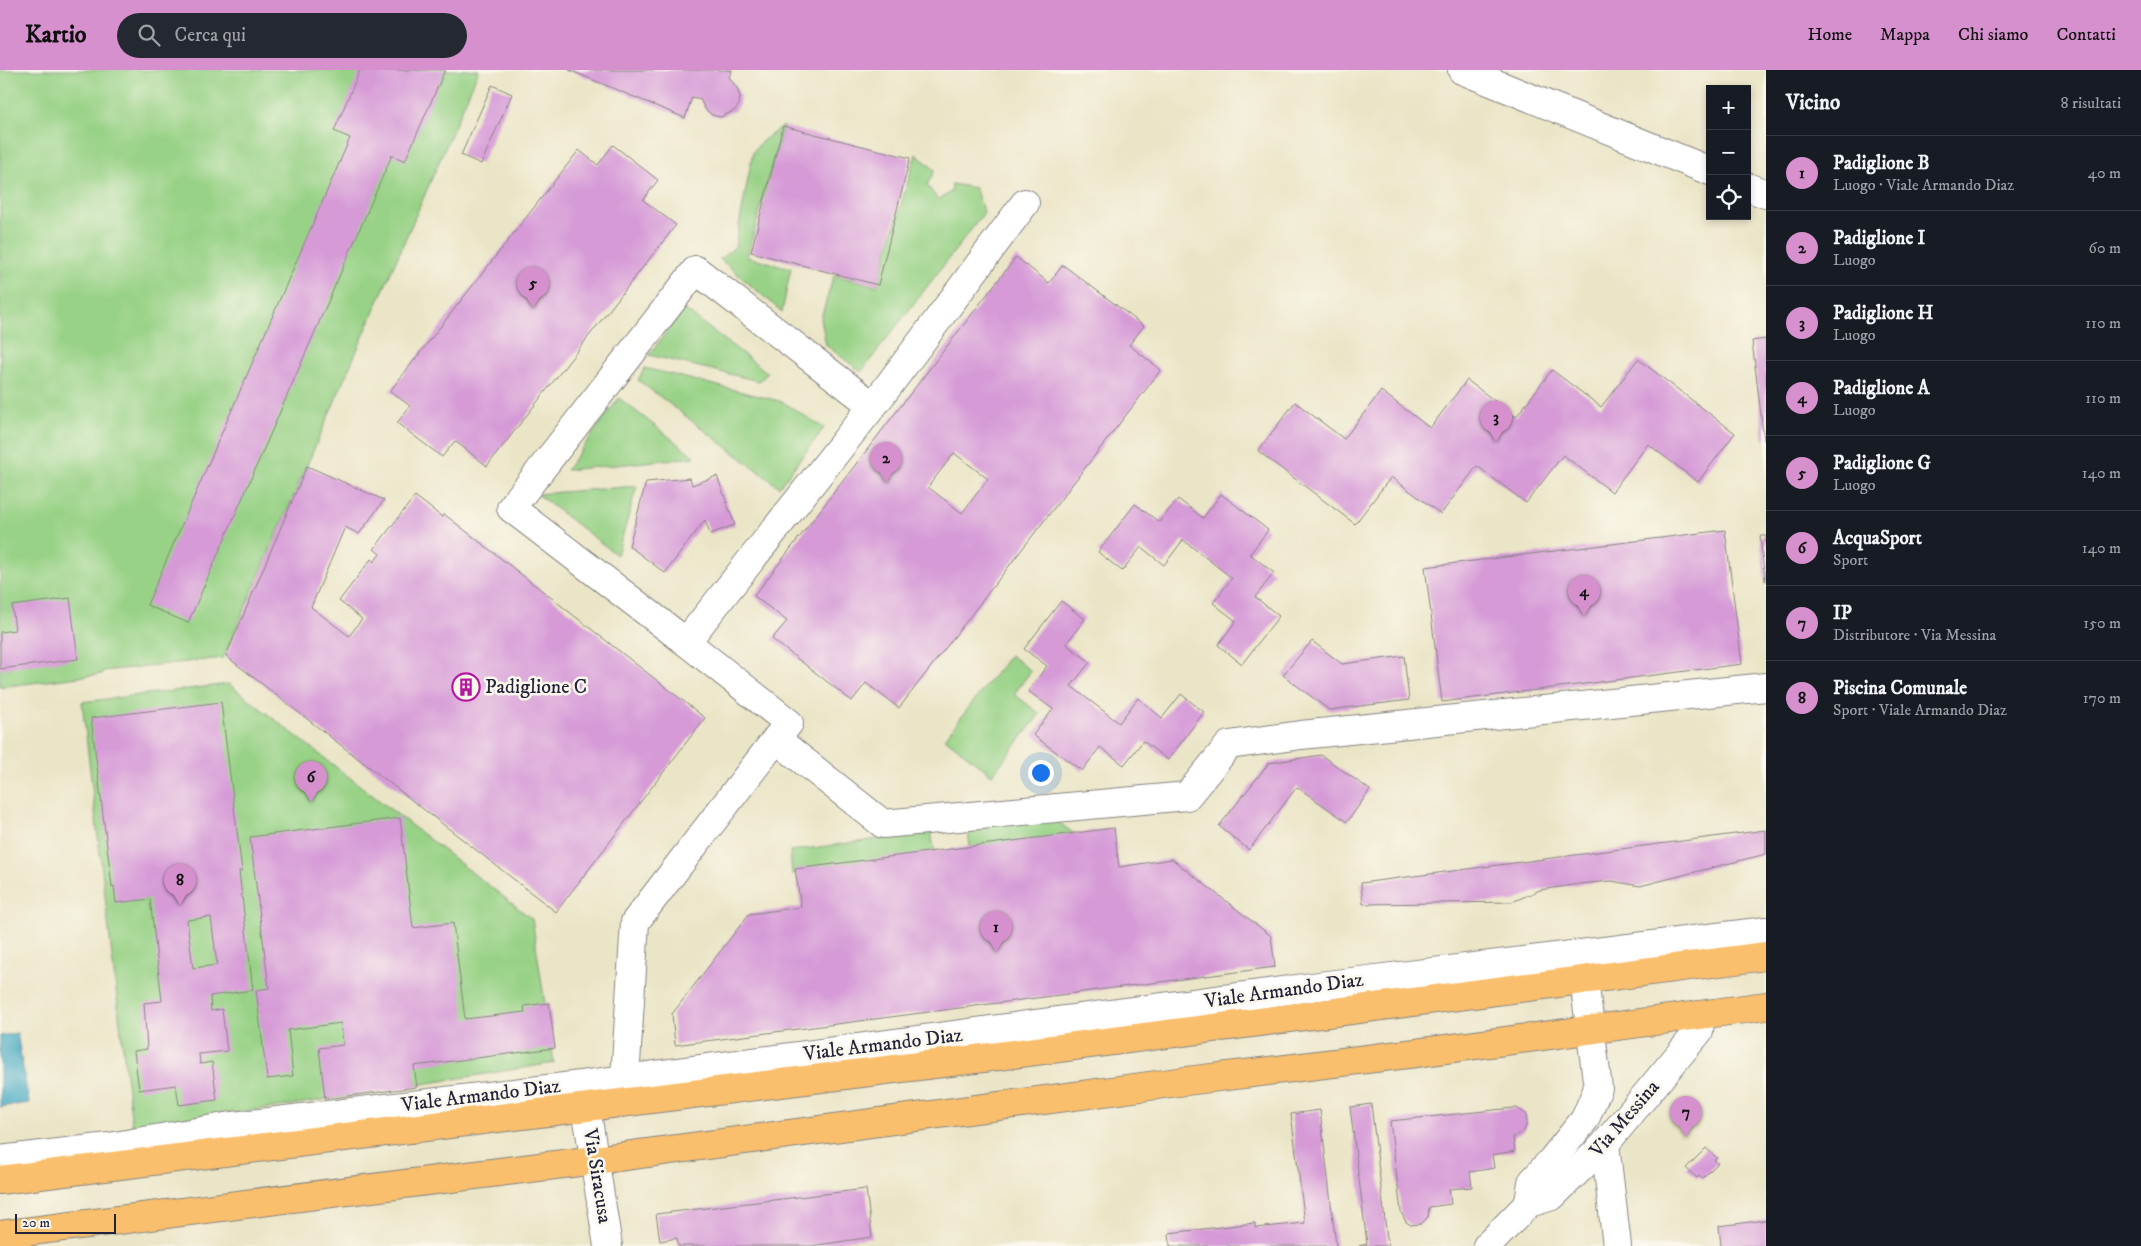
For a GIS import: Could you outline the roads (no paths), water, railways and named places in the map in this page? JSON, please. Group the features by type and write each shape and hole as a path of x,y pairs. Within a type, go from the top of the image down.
{"main road":[{"name":"Viale Armando Diaz","path":"0,1180 1766,956"},
{"path":"0,1234 595,1160 1766,1006"}],"street":[{"path":"1462,70 1706,169"},
{"path":"1751,188 1766,194"},
{"path":"686,642 873,406 1025,203"},
{"path":"625,1079 635,922 788,723 512,508 696,270 873,406"},
{"path":"776,739 883,824 1186,796 1229,746 1301,735 1766,687"},
{"name":"Viale Armando Diaz","path":"0,1160 109,1147 226,1127 625,1079 1327,985 1766,931"},
{"name":"Via Messina","path":"1529,1203 1532,1182 1585,1119 1598,1088 1584,980"},
{"name":"Via Messina","path":"1488,1246 1529,1203 1552,1196 1605,1144 1699,1031 1701,1015"},
{"name":"Via Siracusa","path":"586,1107 608,1246"},
{"path":"1605,1144 1618,1246"}],"water":[{"path":"17,1033 29,1103 0,1107 0,1036"}],"place":[{"name":"Padiglione G","path":"533,308"},
{"name":"Padiglione H","path":"1496,442"},
{"name":"Padiglione I","path":"886,483"},
{"name":"Padiglione A","path":"1584,616"},
{"name":"Padiglione C","path":"466,687"},
{"name":"AcquaSport","path":"311,802"},
{"name":"Piscina Comunale","path":"180,905"},
{"name":"Padiglione B","path":"996,952"},
{"name":"IP","path":"1686,1137"}]}
